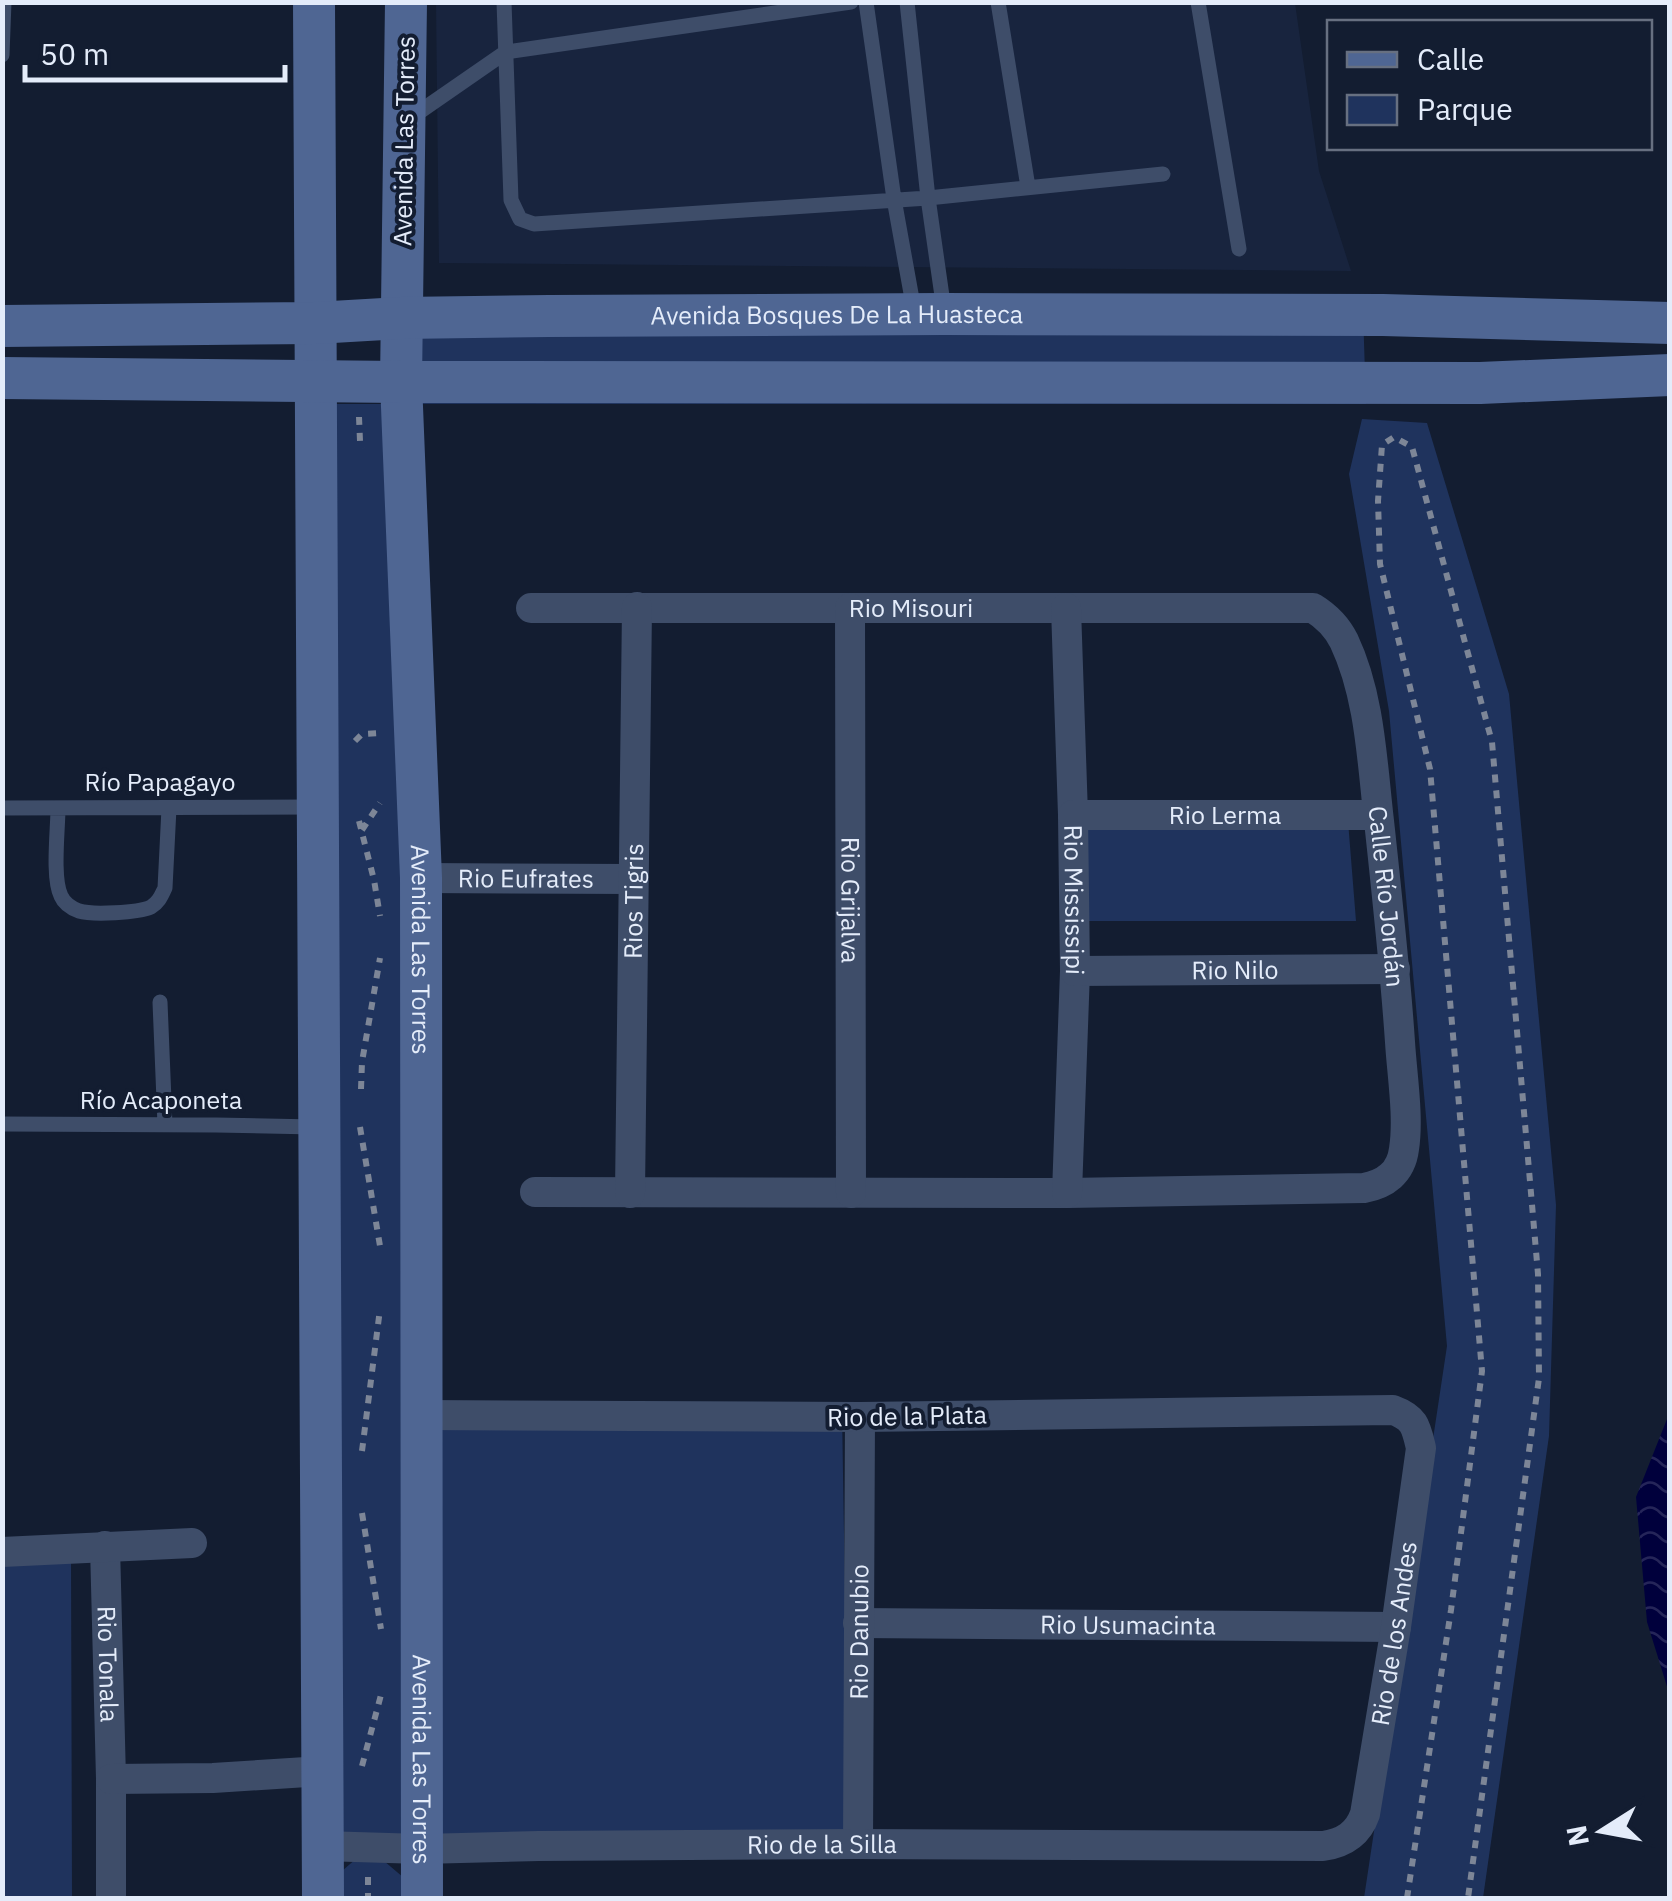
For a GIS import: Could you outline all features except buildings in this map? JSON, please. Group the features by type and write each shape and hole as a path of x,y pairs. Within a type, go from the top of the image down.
{"street":[{"path":"314,2 316,379 337,811 339,1124 340,1777 322,1846 322,1898"},
{"name":"Avenida Las Torres","path":"406,2 401,382 421,878 422,1898"},
{"path":"943,314 975,382"},
{"name":"Avenida Bosques De La Huasteca","path":"2,326 550,316 943,314 1382,316 1670,323"},
{"path":"550,316 550,382"},
{"path":"2,378 1480,383 1670,375"},
{"name":"Rios Tigris","path":"630,1192 637,606"},
{"name":"Rio Misouri","path":"531,608 1292,606"},
{"name":"Calle Río Jordán","path":"1068,1193 1353,1188 1379,1185 1400,1164 1404,1114 1395,970 1365,711 1336,628 1313,608 1292,606"},
{"name":"Rio Grijalva","path":"850,608 852,1193"},
{"name":"Rio Mississipi","path":"1066,608 1075,971 1068,1193"},
{"name":"Rio Lerma","path":"1073,815 1378,815"},
{"name":"Rio Eufrates","path":"421,878 633,879"},
{"name":"Rio Nilo","path":"1075,971 1395,970"},
{"path":"535,1192 1068,1193"},
{"name":"Rio de la Plata","path":"422,1415 860,1417 1393,1410"},
{"name":"Rio de los Andes","path":"1322,1846 1352,1836 1366,1814 1421,1448 1416,1426 1405,1414 1393,1410"},
{"name":"Rio Danubio","path":"858,1844 860,1417"},
{"path":"2,1552 192,1543"},
{"name":"Rio Tonala","path":"104,1546 111,1898"},
{"name":"Rio Usumacinta","path":"858,1623 1396,1627"},
{"path":"111,1778 340,1777"},
{"name":"Rio de la Silla","path":"322,1846 1322,1846"}],"lane":[{"path":"2,56 4,2"},
{"path":"504,2 511,200 520,219 534,224 928,198 1163,174"},
{"path":"404,122 506,52 851,2"},
{"path":"866,2 894,199 943,314"},
{"path":"907,2 943,314"},
{"path":"998,2 1028,188"},
{"path":"1198,2 1239,249"},
{"name":"Río Papagayo","path":"2,808 337,811"},
{"path":"58,808 60,894 66,904 91,913 141,910 159,900 164,888 170,808"},
{"path":"160,1002 165,1124"},
{"name":"Río Acaponeta","path":"2,1124 339,1124"}],"path":[{"path":"358,380 360,442 367,452"},
{"path":"1406,1898 1451,1610 1482,1371 1430,770 1380,564 1378,502 1382,445 1394,437 1412,446 1492,742 1538,1274 1538,1378 1468,1898"},
{"path":"337,811 374,880 380,918"},
{"path":"360,1101 362,1062 380,954"},
{"path":"339,1124 382,1257"},
{"path":"360,1464 382,1295"},
{"path":"361,1503 382,1638"},
{"path":"340,1777 383,1686"},
{"path":"368,1871 368,1898"}],"shaded area":[{"path":"436,3 1295,3 1319,171 1351,271 439,263"}],"green space":[{"path":"1363,311 1366,404 406,404 408,1410 842,1411 849,1844 332,1843 328,404 405,404 404,316"},
{"path":"1362,419 1427,423 1509,694 1556,1205 1549,1436 1483,1898 1364,1898 1447,1346 1389,711 1349,474"},
{"path":"1082,821 1348,821 1356,921 1082,921"},
{"path":"3,1553 71,1553 72,1898 3,1898"},
{"path":"357,1858 384,1861 410,1883 410,1898 334,1898 335,1877"}],"water":[{"path":"1669,1414 1669,1693 1647,1622 1636,1497"}]}
